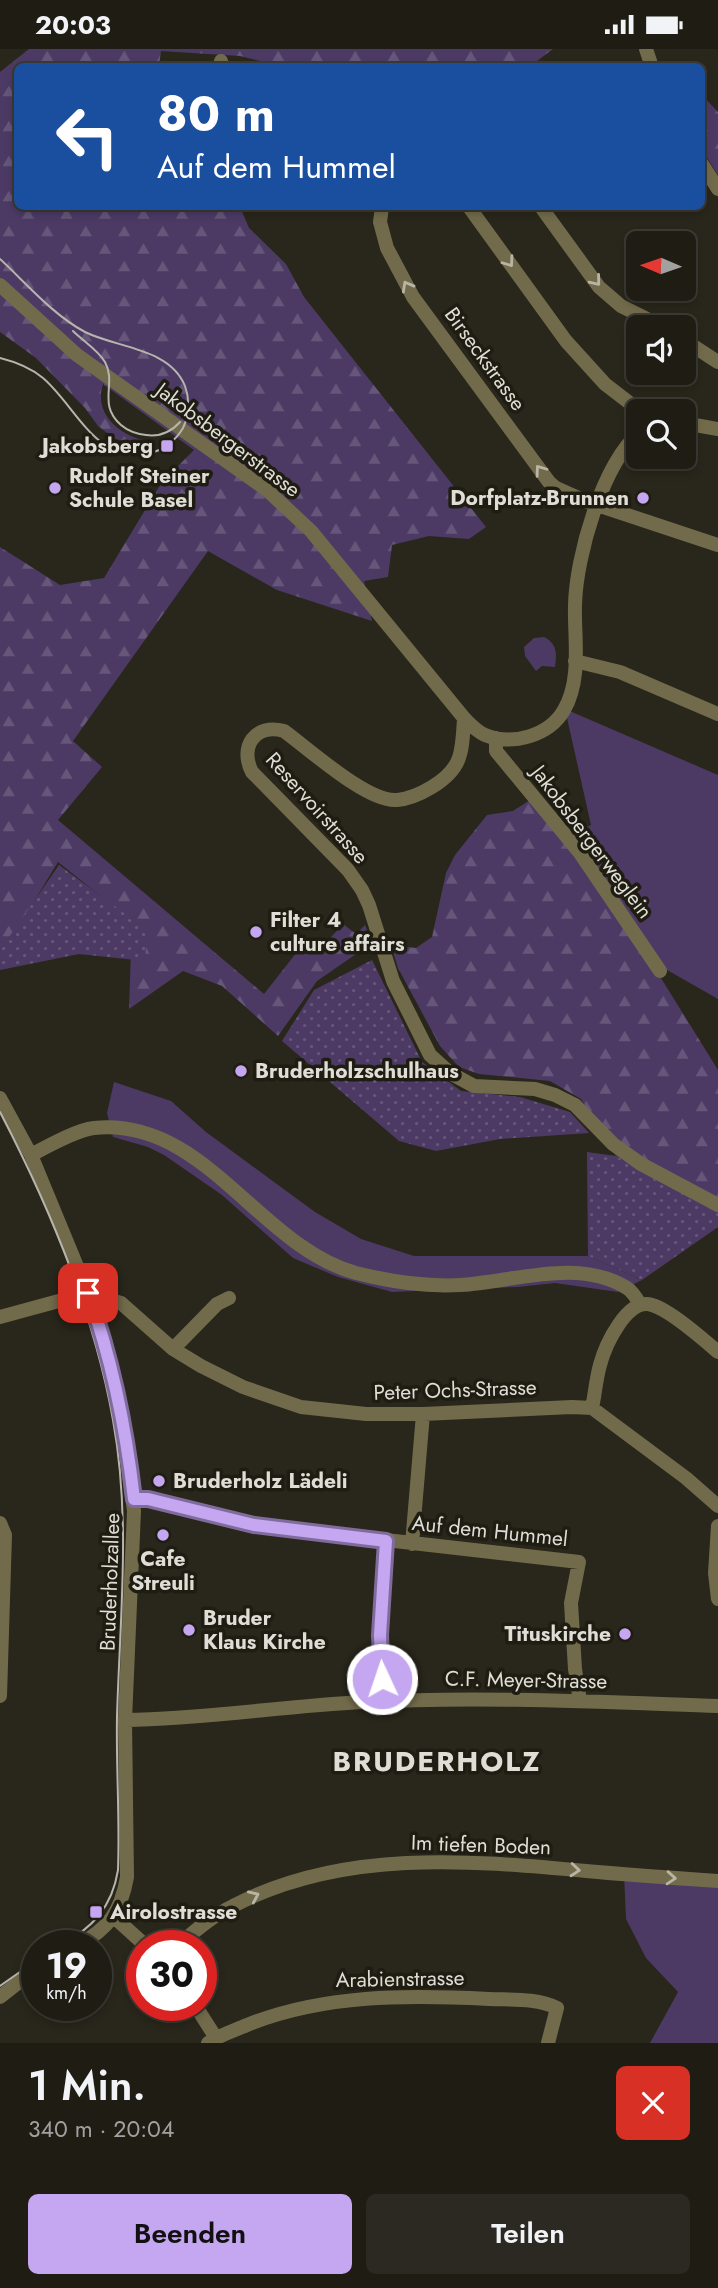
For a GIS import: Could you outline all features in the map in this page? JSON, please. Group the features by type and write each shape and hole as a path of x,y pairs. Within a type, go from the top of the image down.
{"street":[{"path":"705,169 718,189"},
{"name":"Birseckstrasse","path":"382,210 380,222 387,248 420,306 549,482 566,493 597,505 718,545"},
{"path":"471,210 566,341 605,384 626,400"},
{"path":"543,210 599,287 621,306 639,315"},
{"name":"Jakobsbergerstrasse","path":"0,285 77,355 267,491 311,530 464,718 478,731 496,738"},
{"path":"696,348 718,362"},
{"path":"696,425 718,429"},
{"path":"496,738 519,739 536,734 553,724 565,709 573,685 577,581 597,505 626,446"},
{"path":"575,661 620,672 705,706 718,714"},
{"name":"Reservoirstrasse","path":"464,718 462,750 450,776 422,793 396,801 366,792 284,731 277,729 259,733 250,741 246,751 247,762 252,772 348,870 362,890 393,981 430,1055 450,1073 474,1086 535,1089 575,1105 613,1144 641,1164 718,1205"},
{"name":"Jakobsbergerweglein","path":"496,738 496,751 580,853 660,971"},
{"name":"Bruderholzallee","path":"0,1098 31,1155 88,1293 107,1352 122,1421 134,1499 125,1720 128,1868 124,1892 114,1917"},
{"path":"31,1155 92,1128 125,1128 177,1146 199,1161 288,1238 316,1256 351,1271 393,1282 425,1285 463,1285 550,1272 579,1273 629,1289 640,1304"},
{"path":"0,1317 88,1293"},
{"name":"Peter Ochs-Strasse","path":"88,1293 121,1303 173,1349 201,1366 243,1387 301,1407 366,1414 592,1408"},
{"path":"173,1349 217,1304 229,1298"},
{"path":"718,1352 654,1305 640,1304 633,1307 610,1339 600,1363 592,1408 686,1478 718,1506"},
{"path":"412,1544 423,1414"},
{"name":"Auf dem Hummel","path":"134,1499 148,1499 254,1525 579,1562 571,1603 580,1701"},
{"path":"0,1523 5,1535 0,1696"},
{"path":"718,1526 715,1573 718,1599"},
{"path":"383,1701 380,1635 386,1541"},
{"name":"C.F. Meyer-Strasse","path":"125,1720 185,1719 310,1705 383,1701 498,1699 718,1706"},
{"name":"Im tiefen Boden","path":"196,1930 231,1906 301,1880 352,1868 422,1860 495,1862 718,1881"},
{"path":"100,1930 114,1917 128,1930"},
{"path":"0,1997 21,1981"},
{"name":"Arabienstrasse","path":"212,2040 262,2019 320,2003 370,1998 459,1998 540,2002 557,2008 548,2043"},
{"path":"203,2021 212,2040"}],"green space":[{"path":"29,49 553,49 534,63 267,63 240,56 161,51 159,63 14,63 14,210 241,210 249,228 286,264 304,297 486,527 469,539 429,536 392,545 388,577 364,581 372,621 277,590 208,551 73,741 102,767 58,820 264,994 308,938 323,946 343,924 356,934 365,925 372,943 317,981 278,1036 222,986 183,971 129,1009 132,921 58,862 0,957 0,547 60,585 104,578 162,482 194,450 103,384 102,405 111,422 127,434 147,441 145,445 115,439 98,426 85,408 36,358 0,332 0,72"},
{"path":"705,98 718,112 718,175 705,155"},
{"path":"544,637 555,649 555,667 542,666 536,671 525,656 524,647 534,638"},
{"path":"565,709 718,775 718,999 660,966 570,834 591,825"},
{"path":"530,800 574,853 651,962 718,1070 718,1209 616,1156 581,1099 550,1081 479,1074 459,1067 440,1046 398,968 391,945 416,948 432,937 446,873 455,855 487,815 513,811"},
{"path":"59,865 147,930 145,961 79,954 0,970 0,950"},
{"path":"372,960 422,1062 461,1091 520,1097 570,1112 589,1133 500,1139 436,1151 399,1141 282,1041 314,990"},
{"path":"114,1082 171,1101 206,1132 315,1212 361,1239 414,1256 588,1256 642,1280 618,1292 555,1283 392,1292 338,1277 293,1258 222,1195 164,1155 148,1147 113,1137 107,1113"},
{"path":"587,1152 616,1156 718,1209 718,1227 642,1280 588,1256"},
{"path":"624,1874 718,1881 718,2043 650,2043 678,1992 646,1958 626,1919"}],"tram line":[{"path":"0,259 51,308 73,325 98,337 155,356 168,364 178,373 187,391 185,423 173,440 155,452 132,455 116,451 89,431 43,378 23,366 0,358"},
{"path":"73,331 105,362 109,378 110,409 121,425 136,433 156,435 169,431 180,422"},
{"path":"0,1112 53,1223 82,1300 105,1380 122,1494 123,1568 117,1716 118,1870 105,1906 84,1930"},
{"path":"0,1986 21,1971"}],"place":[{"name":"Jakobsberg","path":"167,446"},
{"name":"Rudolf Steiner Schule Basel","path":"55,488"},
{"name":"Dorfplatz-Brunnen","path":"643,498"},
{"name":"Filter 4 culture affairs","path":"256,932"},
{"name":"Bruderholzschulhaus","path":"241,1071"},
{"name":"Bruderholz Lädeli","path":"159,1481"},
{"name":"Cafe Streuli","path":"163,1535"},
{"name":"Bruder Klaus Kirche","path":"189,1630"},
{"name":"Tituskirche","path":"625,1634"},
{"name":"Airolostrasse","path":"96,1912"}],"district":[{"name":"BRUDERHOLZ","path":"437,1761"}],"route":[{"path":"88,1293 107,1352 122,1421 134,1499 148,1499 254,1525 386,1541 380,1635 382,1679"}]}
